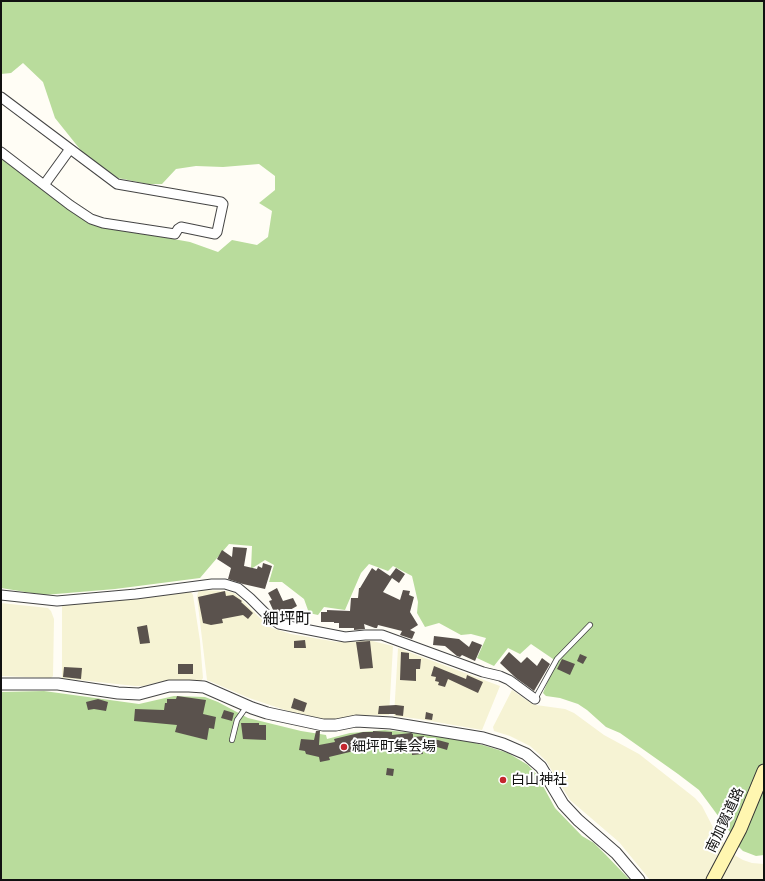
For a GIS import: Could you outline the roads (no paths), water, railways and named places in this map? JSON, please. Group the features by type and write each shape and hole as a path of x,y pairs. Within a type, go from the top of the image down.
{"main road":[{"name":"南加賀道路","path":"713,880 740,829 764,771"}],"street":[{"path":"1,97 121,186 221,202 223,204 216,232 215,234 181,227 175,234 104,223 92,219 70,205 1,152"},
{"path":"44,184 70,149"},
{"path":"1,595 57,601 136,594 212,584 225,584 238,588 269,617 279,624 345,637 382,635 483,672 500,676 509,680 535,699"},
{"path":"1,684 58,684 118,693 139,694 169,686 204,687 247,706 323,725 336,726 356,721 391,723 483,738 503,744 526,754 540,767 563,804 578,820 616,853 639,880"}],"lane":[{"path":"535,699 557,659 590,625"},
{"path":"232,740 237,720 247,706"}],"place":[{"name":"細坪町集会場","path":"344,747"},
{"name":"白山神社","path":"503,780"}],"district":[{"name":"細坪町","path":"287,619"}]}
